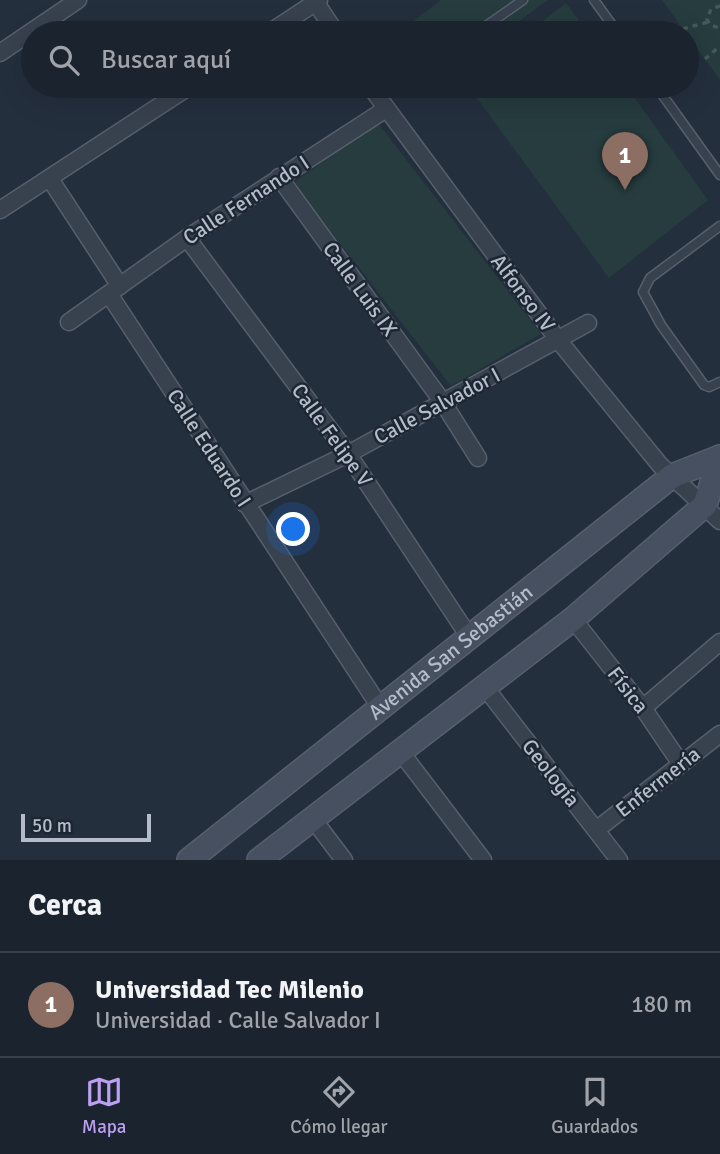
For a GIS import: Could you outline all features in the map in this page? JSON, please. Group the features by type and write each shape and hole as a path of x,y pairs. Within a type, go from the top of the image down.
{"main road":[{"path":"259,860 573,619 696,498"},
{"name":"Avenida San Sebastián","path":"189,860 470,638 696,498"}],"street":[{"path":"47,21 78,0"},
{"path":"287,21 316,1 328,21"},
{"path":"0,53 21,39"},
{"path":"0,210 172,98"},
{"name":"Alfonso IV","path":"378,98 559,341 696,498"},
{"name":"Calle Fernando I","path":"69,323 187,238 386,109"},
{"name":"Calle Luis IX","path":"279,177 442,401 478,458"},
{"name":"Calle Eduardo I","path":"50,179 114,290 246,504 380,707"},
{"name":"Calle Felipe V","path":"187,238 348,454 470,638"},
{"name":"Calle Salvador I","path":"246,504 348,454 588,323"},
{"name":"Física","path":"573,619 643,708 681,764"},
{"path":"643,708 720,642"},
{"name":"Geología","path":"484,687 619,860"},
{"name":"Enfermería","path":"596,830 720,734"},
{"path":"400,751 483,860"},
{"path":"313,819 344,860"}],"lane":[{"path":"493,21 523,0"},
{"path":"594,0 609,21"},
{"path":"665,98 720,175"},
{"path":"720,226 650,278 643,292 645,301 704,385 709,387 720,382"}],"path":[{"path":"708,22 709,11 720,6"},
{"path":"699,25 708,22 720,28"},
{"path":"705,59 720,47"}],"green space":[{"path":"441,0 548,0 519,21 414,21"},
{"path":"662,0 720,0 720,80 699,51 699,21 677,21"},
{"path":"566,3 579,21 543,21"},
{"path":"477,98 635,98 708,200 609,278"},
{"path":"378,123 541,334 451,386 293,183"}],"place":[{"name":"Universidad Tec Milenio","path":"625,190"}]}
